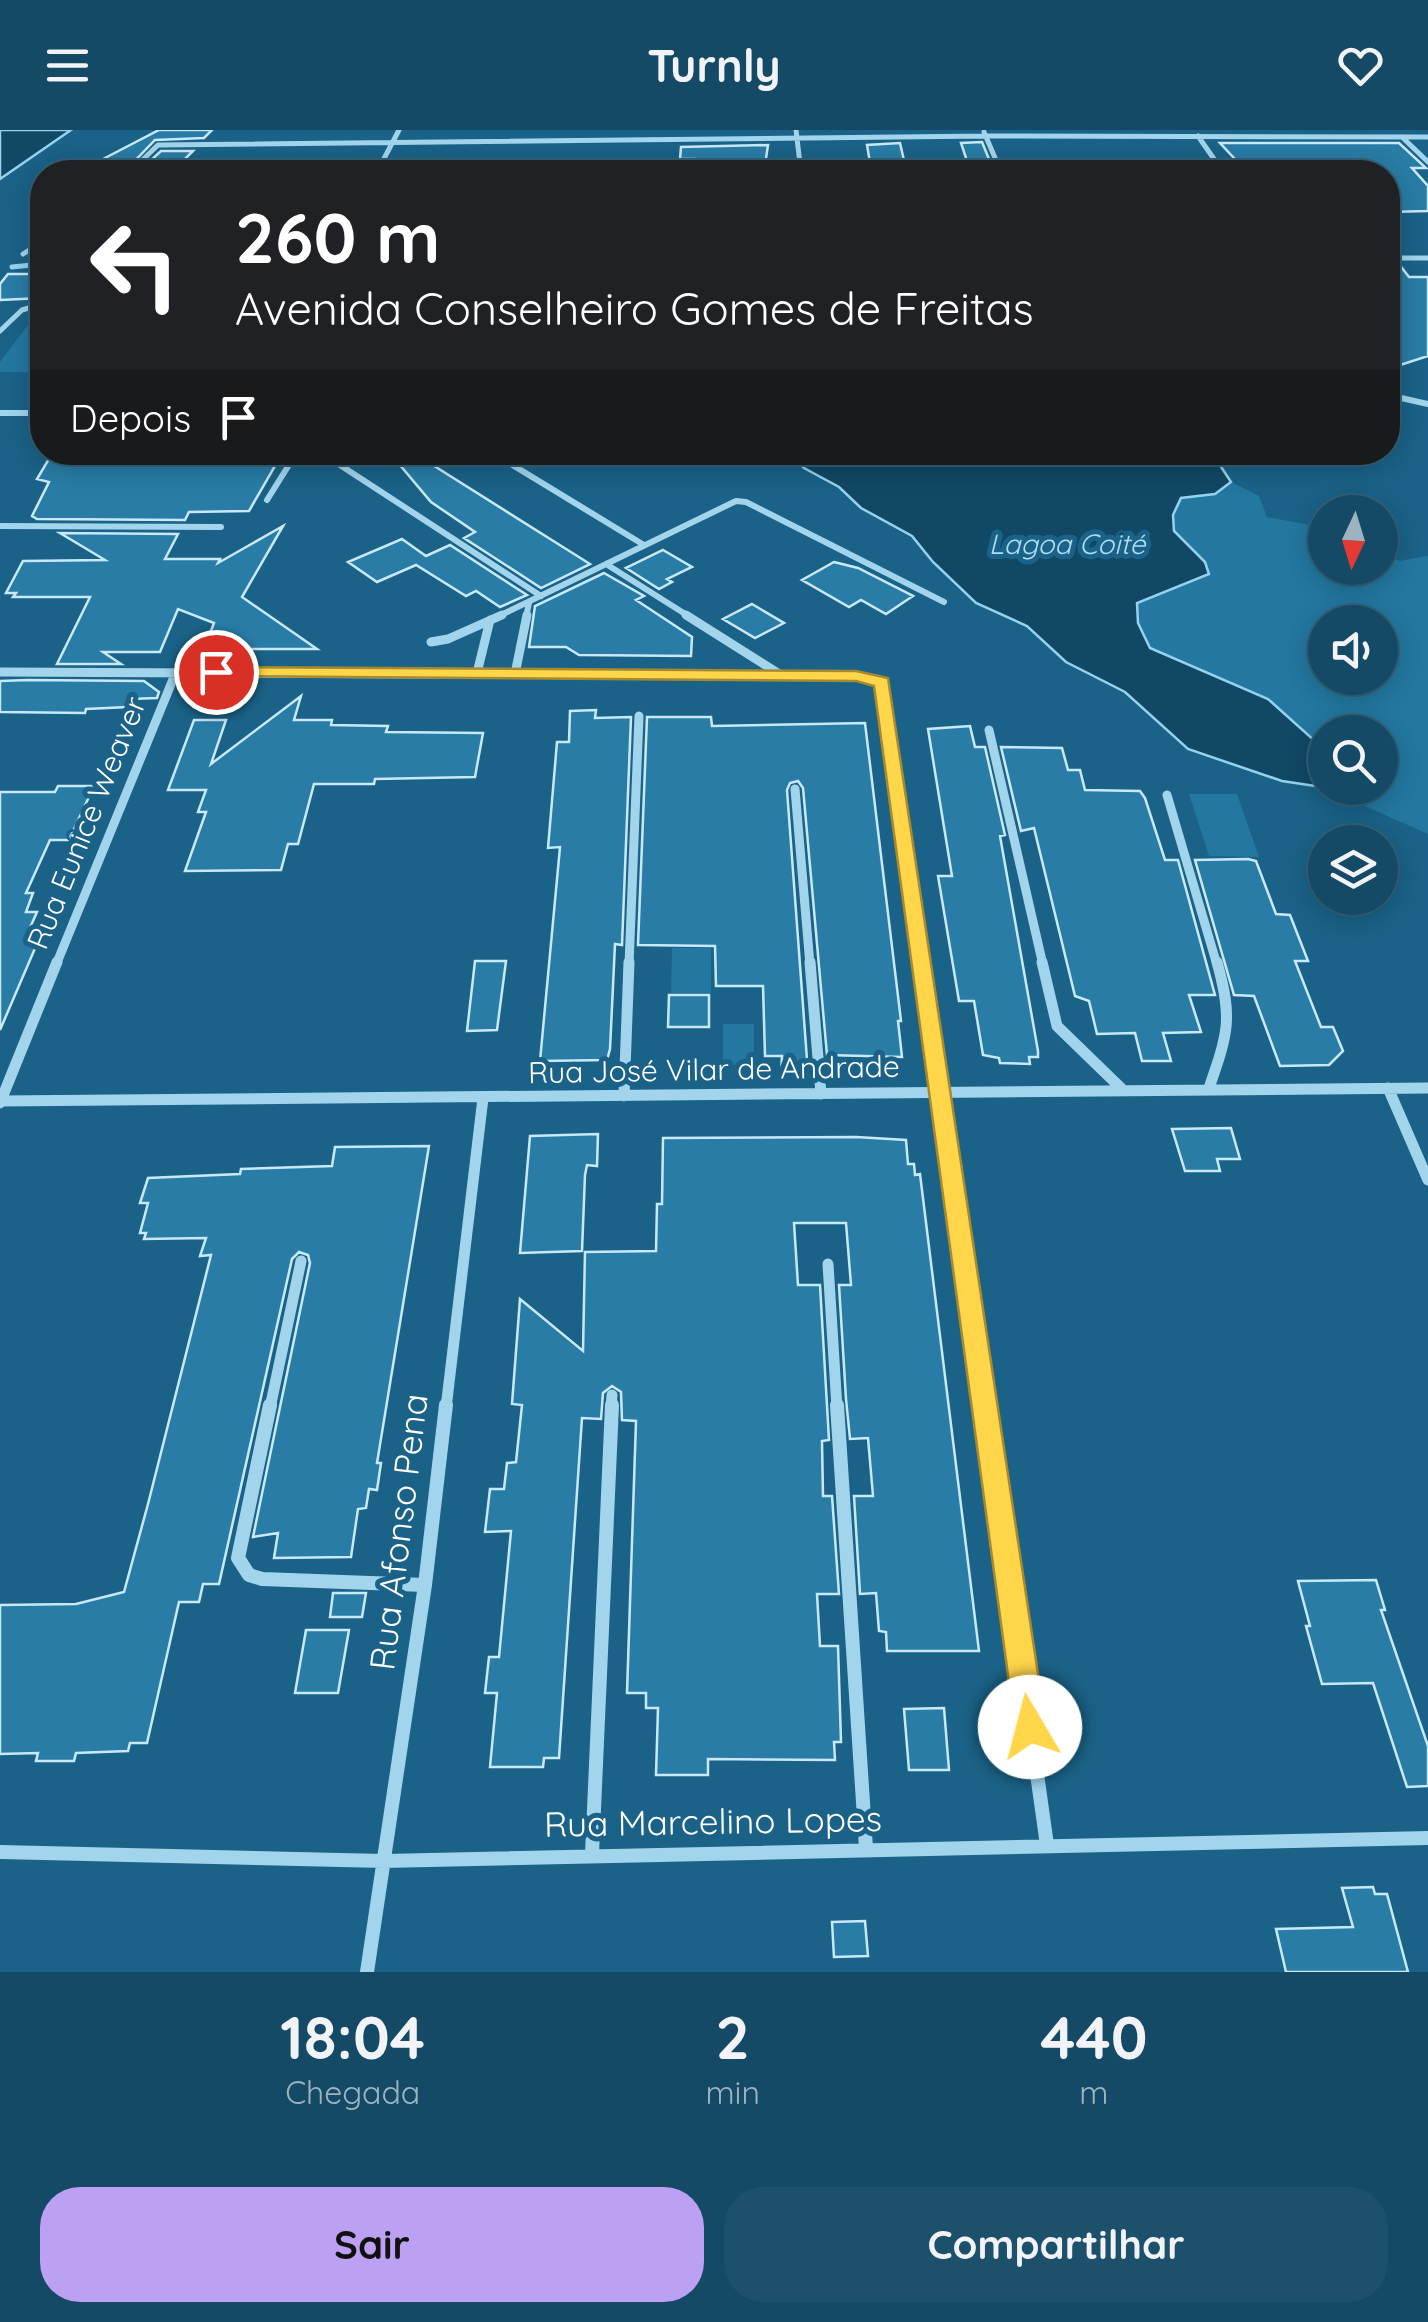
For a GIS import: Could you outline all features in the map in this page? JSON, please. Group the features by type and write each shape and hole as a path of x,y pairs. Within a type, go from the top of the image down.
{"street":[{"path":"383,160 399,130"},
{"path":"578,142 583,130"},
{"path":"796,130 799,160"},
{"path":"1386,130 1392,137"},
{"path":"142,160 158,145 797,140 984,133 1428,137"},
{"path":"984,133 996,160"},
{"path":"1198,136 1215,160"},
{"path":"1402,137 1428,162"},
{"path":"592,160 594,142"},
{"path":"23,254 30,250"},
{"path":"1400,258 1428,258"},
{"path":"0,331 22,310 30,308"},
{"path":"1400,397 1428,404"},
{"path":"0,412 30,413"},
{"path":"267,500 289,465"},
{"path":"340,465 541,596"},
{"path":"512,465 644,545"},
{"path":"431,642 448,639 490,620 724,505 742,501 944,602"},
{"path":"0,526 222,527"},
{"path":"606,564 782,676"},
{"path":"514,674 529,602"},
{"path":"477,673 490,620"},
{"path":"0,672 782,676 867,677 882,682 1047,1846"},
{"name":"Rua Eunice Weaver","path":"0,1102 176,672"},
{"path":"624,1096 638,716"},
{"path":"989,730 1057,1026 1124,1091"},
{"path":"795,789 821,1094"},
{"path":"1167,795 1228,1001 1228,1032 1209,1088"},
{"path":"1388,1088 1428,1180"},
{"name":"Rua José Vilar de Andrade","path":"0,1102 1428,1088"},
{"name":"Rua Afonso Pena","path":"368,1972 425,1585 482,1098"},
{"path":"302,1261 238,1558 248,1575 262,1579 425,1585"},
{"path":"828,1264 866,1848"},
{"path":"592,1854 612,1395"},
{"name":"Rua Marcelino Lopes","path":"0,1852 384,1861 1428,1838"}],"shaded area":[{"path":"30,322 30,372 0,372 0,362"},
{"path":"1231,482 1259,496 1267,517 1308,525 1308,585 1398,585 1398,561 1428,556 1428,834 1363,805 1398,805 1398,715 1308,715 1308,737 1198,671 1150,648 1138,623 1137,603 1170,588 1204,562 1174,531 1173,515 1181,498 1215,494"},
{"path":"1189,794 1237,794 1259,857 1209,856"},
{"path":"672,948 711,948 711,993 671,993"},
{"path":"723,1024 754,1024 754,1065 723,1065"}],"water":[{"path":"0,130 71,130 0,179"},
{"name":"Lagoa Coité","path":"801,465 1220,465 1231,482 1215,494 1181,498 1173,515 1174,531 1205,562 1209,574 1137,603 1138,623 1150,648 1268,699 1308,735 1308,785 1282,781 1188,749 1125,692 1066,662 1027,626 976,603 912,536 861,508 839,487"}],"building":[{"path":"159,130 212,130 204,138 155,140 136,160 101,160"},
{"path":"982,142 989,160 967,160 961,143"},
{"path":"900,143 904,160 870,160 867,145"},
{"path":"1220,143 1399,143 1426,168 1412,168 1428,186 1428,211 1400,212 1400,160 1236,160"},
{"path":"768,145 766,160 680,159 681,147"},
{"path":"161,151 193,151 184,160 151,160"},
{"path":"1400,265 1409,277 1428,277 1428,356 1400,365"},
{"path":"8,274 30,274 30,299 0,300 0,284"},
{"path":"45,465 276,465 249,511 189,512 185,520 37,519 32,516 49,482 37,479"},
{"path":"400,465 433,465 590,564 541,588 464,538 475,532 431,502"},
{"path":"283,526 242,597 317,649 204,649 214,623 178,609 160,652 103,652 121,664 57,664 90,597 13,597 16,593 6,593 23,561 105,560 60,533 178,534 165,559 220,559 218,563"},
{"path":"402,539 426,556 450,545 527,595 500,607 476,591 466,596 416,565 377,582 348,562"},
{"path":"663,550 692,567 667,579 672,582 659,589 626,568"},
{"path":"834,562 858,568 913,596 886,614 861,600 849,607 802,580"},
{"path":"604,573 644,596 636,600 692,637 691,656 579,655 566,647 529,647 535,606"},
{"path":"752,604 784,623 755,638 723,619"},
{"path":"0,681 144,681 159,692 157,698 130,699 128,707 86,709 85,713 0,712"},
{"path":"301,696 294,720 388,726 386,732 483,733 475,777 314,784 298,844 288,844 281,870 185,871 206,812 198,812 206,790 168,790 194,720 226,720 211,764"},
{"path":"596,710 595,718 631,717 622,945 615,944 610,1049 607,1060 540,1061 560,847 548,848 557,742 569,742 570,711"},
{"path":"647,717 711,717 712,726 865,723 902,1057 827,1055 803,788 798,781 790,783 787,790 808,1073 781,1073 782,1056 765,1056 763,986 716,986 715,946 638,945"},
{"path":"970,726 975,747 985,747 1005,835 1000,836 1038,1051 1038,1057 1029,1057 1030,1064 1000,1063 999,1058 983,1055 974,1001 959,1001 938,876 952,876 928,729"},
{"path":"1001,747 1062,748 1068,770 1080,770 1085,790 1140,791 1145,798 1165,860 1178,860 1215,995 1189,995 1201,1032 1163,1033 1171,1061 1142,1061 1135,1033 1097,1034 1089,1001 1075,996 1034,828 1021,831"},
{"path":"58,786 94,786 69,840 50,840 26,893 33,893 26,912 37,912 25,939 39,939 0,1030 0,792 55,792"},
{"path":"1195,860 1256,861 1276,914 1290,915 1308,961 1295,961 1321,1027 1333,1027 1343,1051 1329,1065 1280,1066 1254,996 1234,995"},
{"path":"475,961 506,961 497,1030 467,1031"},
{"path":"669,995 709,995 709,1027 668,1027"},
{"path":"1231,1128 1240,1159 1217,1159 1220,1171 1185,1171 1172,1129"},
{"path":"598,1134 597,1166 587,1165 585,1175 582,1251 520,1253 530,1136"},
{"path":"663,1138 906,1140 908,1164 914,1164 915,1175 920,1174 979,1651 887,1651 886,1632 879,1631 876,1593 860,1594 854,1496 873,1496 868,1438 850,1439 846,1399 839,1285 851,1285 846,1223 794,1223 798,1285 820,1285 829,1440 822,1441 823,1496 832,1496 839,1594 817,1594 820,1646 838,1646 841,1742 834,1742 835,1760 708,1759 708,1775 656,1775 658,1708 646,1708 646,1693 627,1693 636,1421 622,1420 621,1392 612,1386 603,1393 601,1419 582,1418 559,1758 544,1758 543,1767 490,1767 497,1693 485,1693 489,1657 499,1657 511,1531 485,1532 490,1489 504,1489 507,1463 516,1462 522,1405 512,1404 520,1299 583,1351 585,1252 656,1251 657,1204 662,1204"},
{"path":"429,1146 377,1463 381,1463 377,1490 369,1489 366,1508 358,1509 351,1557 274,1558 278,1533 253,1537 310,1263 308,1255 299,1252 292,1259 219,1584 203,1584 199,1602 179,1602 147,1743 130,1743 128,1751 76,1753 74,1761 36,1761 38,1753 0,1754 0,1605 76,1604 124,1592 148,1504 211,1255 200,1256 206,1238 144,1239 146,1233 140,1233 148,1203 140,1203 148,1178 332,1166 335,1147"},
{"path":"1376,1580 1385,1610 1381,1610 1428,1746 1428,1786 1407,1787 1373,1683 1322,1684 1306,1626 1310,1626 1298,1581"},
{"path":"333,1593 366,1593 362,1617 330,1617"},
{"path":"306,1630 349,1630 338,1693 295,1693"},
{"path":"944,1708 949,1770 909,1770 904,1709"},
{"path":"1373,1887 1375,1894 1387,1894 1408,1972 1286,1972 1276,1929 1353,1927 1342,1888"},
{"path":"865,1921 868,1956 834,1957 832,1922"}],"waterway":[{"path":"12,267 30,265"}],"route":[{"path":"216,672 856,676 882,682 1030,1727"}]}
